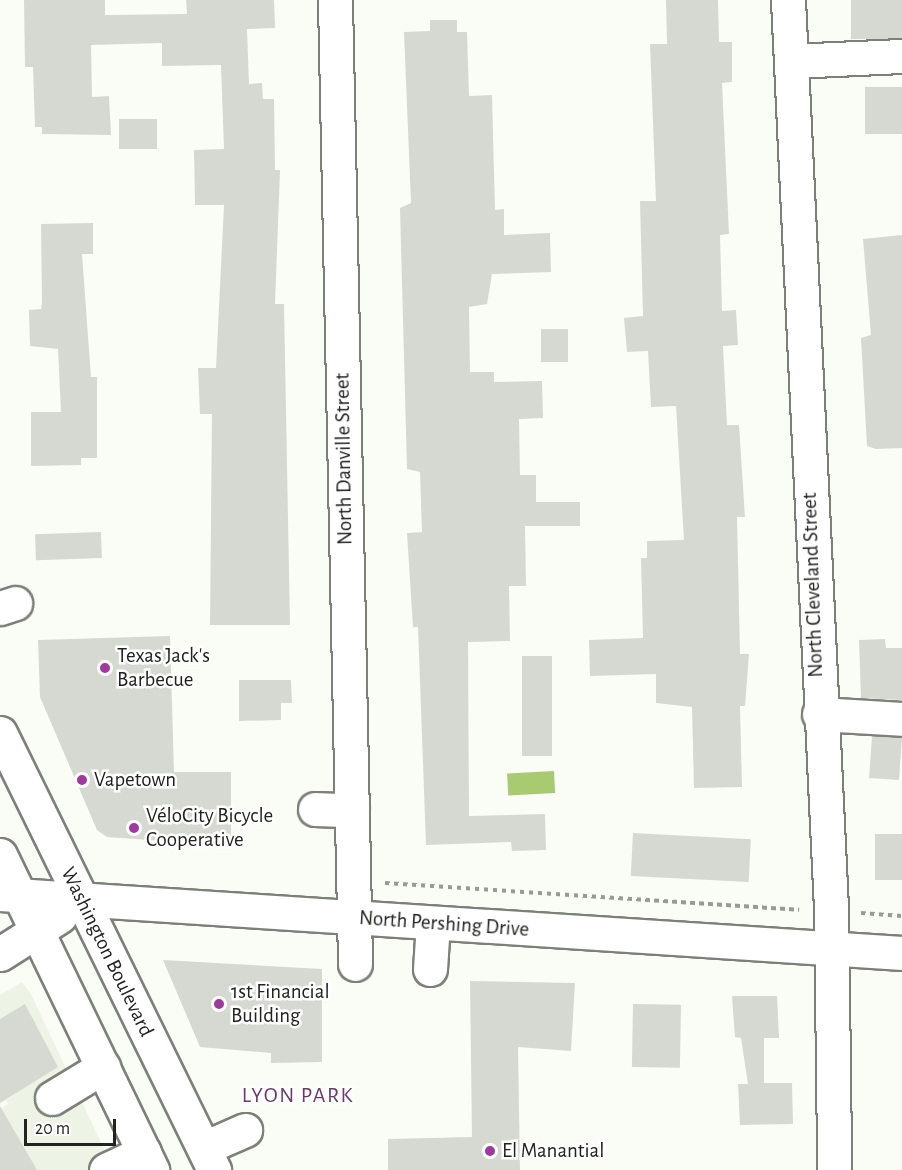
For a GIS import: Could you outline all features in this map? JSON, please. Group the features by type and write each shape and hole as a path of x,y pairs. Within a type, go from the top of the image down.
{"street":[{"name":"North Danville Street","path":"335,0 351,810 356,918 355,964"},
{"name":"North Cleveland Street","path":"788,0 831,948 834,1170"},
{"path":"791,61 902,56"},
{"path":"819,714 902,719"},
{"name":"Washington Boulevard","path":"0,733 209,1159"},
{"path":"315,809 351,810"},
{"path":"0,855 10,895 37,929 148,1161 106,1170"},
{"name":"North Pershing Drive","path":"10,895 82,903 902,953"},
{"path":"0,954 82,903"},
{"path":"430,969 433,923"},
{"path":"52,1098 103,1068"},
{"path":"209,1159 245,1130"}],"shaded area":[{"path":"554,771 555,793 508,795 507,773"},
{"path":"22,982 31,994 114,1170 0,1170 0,1109 8,1104 0,1091 0,995"}],"building":[{"path":"24,0 105,0 105,15 187,14 186,0 274,0 275,28 247,29 249,84 262,83 263,99 274,99 275,170 280,170 275,304 284,304 290,625 210,625 212,414 200,414 198,368 216,368 224,205 195,205 194,150 224,149 221,65 162,66 162,43 91,45 92,97 109,96 111,135 42,134 42,127 35,127 33,67 25,67"},
{"path":"666,0 718,0 719,42 732,42 732,82 722,83 729,234 720,235 722,311 736,310 738,345 723,346 727,425 739,425 745,517 737,517 740,654 749,654 745,706 740,706 742,787 694,788 692,707 656,703 656,674 590,676 589,640 643,638 641,558 647,558 647,541 684,540 676,406 651,407 648,351 627,352 624,318 643,316 640,201 656,201 650,44 667,44"},
{"path":"851,0 902,0 902,39 851,39"},
{"path":"430,20 457,20 457,32 467,32 469,96 492,95 495,210 504,209 504,235 550,233 551,272 492,274 487,304 469,307 470,372 494,372 494,382 542,381 543,418 519,419 520,475 536,475 536,502 580,502 580,526 525,526 526,586 509,586 510,641 468,642 469,816 545,814 546,850 512,851 511,842 426,845 418,627 413,627 407,533 422,532 420,472 407,469 400,208 411,203 404,32 430,31"},
{"path":"865,87 902,87 902,134 865,134"},
{"path":"119,119 157,119 157,149 119,149"},
{"path":"93,223 93,254 82,254 91,377 97,377 97,458 81,458 81,465 31,466 31,412 61,412 58,349 30,346 29,310 41,309 42,303 41,224"},
{"path":"902,235 902,448 876,449 867,446 861,338 871,335 863,239"},
{"path":"541,329 568,329 568,362 541,362"},
{"path":"101,532 102,558 36,560 35,534"},
{"path":"170,636 174,772 231,772 231,846 178,846 178,842 107,837 97,830 40,697 38,640"},
{"path":"885,639 886,648 902,648 902,700 861,698 859,640"},
{"path":"522,656 552,656 552,756 522,756"},
{"path":"239,680 291,680 292,703 281,703 281,720 239,721"},
{"path":"872,736 902,738 899,780 869,778"},
{"path":"633,833 751,839 749,882 631,876"},
{"path":"875,834 902,834 902,880 875,880"},
{"path":"163,960 322,969 322,1062 271,1063 271,1053 200,1047"},
{"path":"470,981 575,983 571,1051 518,1047 520,1170 388,1170 388,1139 472,1137"},
{"path":"732,996 777,996 779,1038 764,1038 764,1083 792,1083 793,1124 740,1125 738,1084 748,1084 741,1038 735,1037"},
{"path":"25,1004 58,1067 0,1103 0,1019"},
{"path":"633,1004 681,1005 680,1068 632,1067"},
{"path":"0,1106 37,1170 0,1170"}],"place":[{"name":"Texas Jack's Barbecue","path":"105,668"},
{"name":"Vapetown","path":"82,780"},
{"name":"VéloCity Bicycle Cooperative","path":"134,828"},
{"name":"1st Financial Building","path":"219,1004"},
{"name":"El Manantial","path":"490,1151"}],"district":[{"name":"LYON PARK","path":"298,1096"}]}
